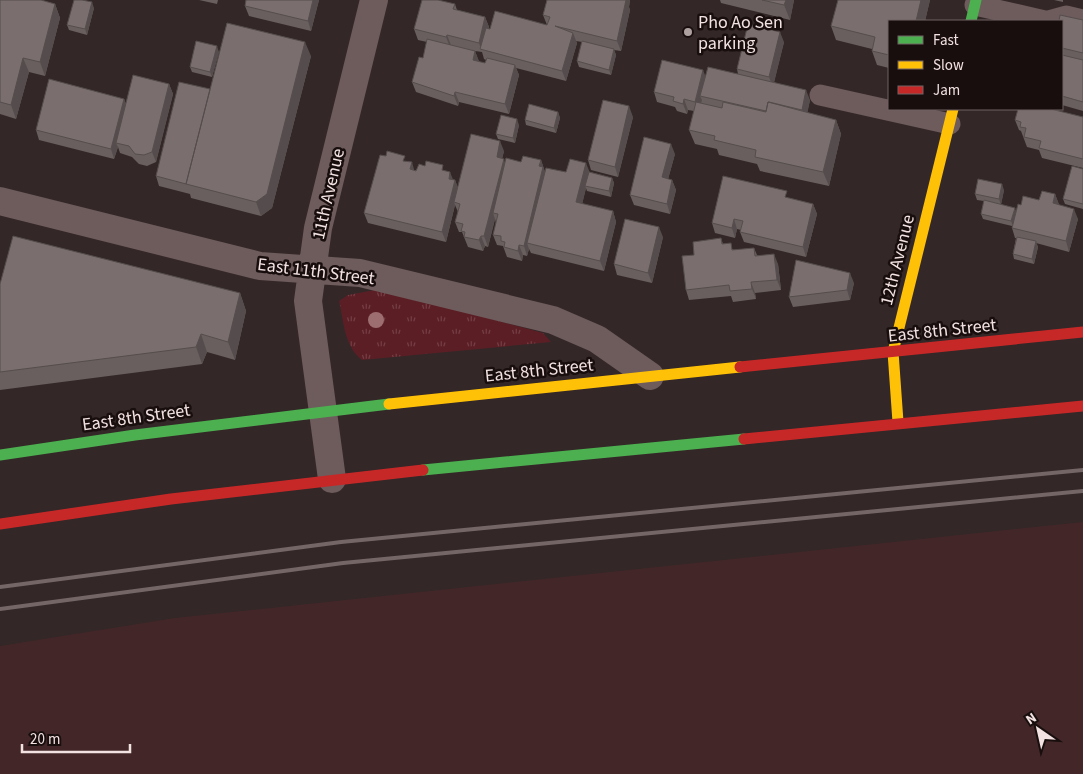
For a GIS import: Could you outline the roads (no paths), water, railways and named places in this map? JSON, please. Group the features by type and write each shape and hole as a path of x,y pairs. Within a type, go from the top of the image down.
{"main road":[{"name":"12th Avenue","path":"898,422 893,352 951,116"},
{"name":"East 8th Street","path":"0,455 159,431 324,410 1083,332"},
{"path":"0,524 171,499 332,479 898,422 1083,406"}],"street":[{"name":"11th Avenue","path":"332,479 308,301 318,228 374,0"},
{"name":"East 11th Street","path":"0,201 260,266 360,273 553,320 597,339 650,376"}],"lane":[{"path":"974,9 1040,20"},
{"path":"1050,20 1066,16 1083,20"},
{"path":"820,95 888,106"},
{"path":"914,110 951,116"}],"railway":[{"path":"0,587 341,542 1083,470"},
{"path":"0,609 343,563 1083,491"}],"place":[{"name":"Pho Ao Sen parking","path":"688,32"}]}
